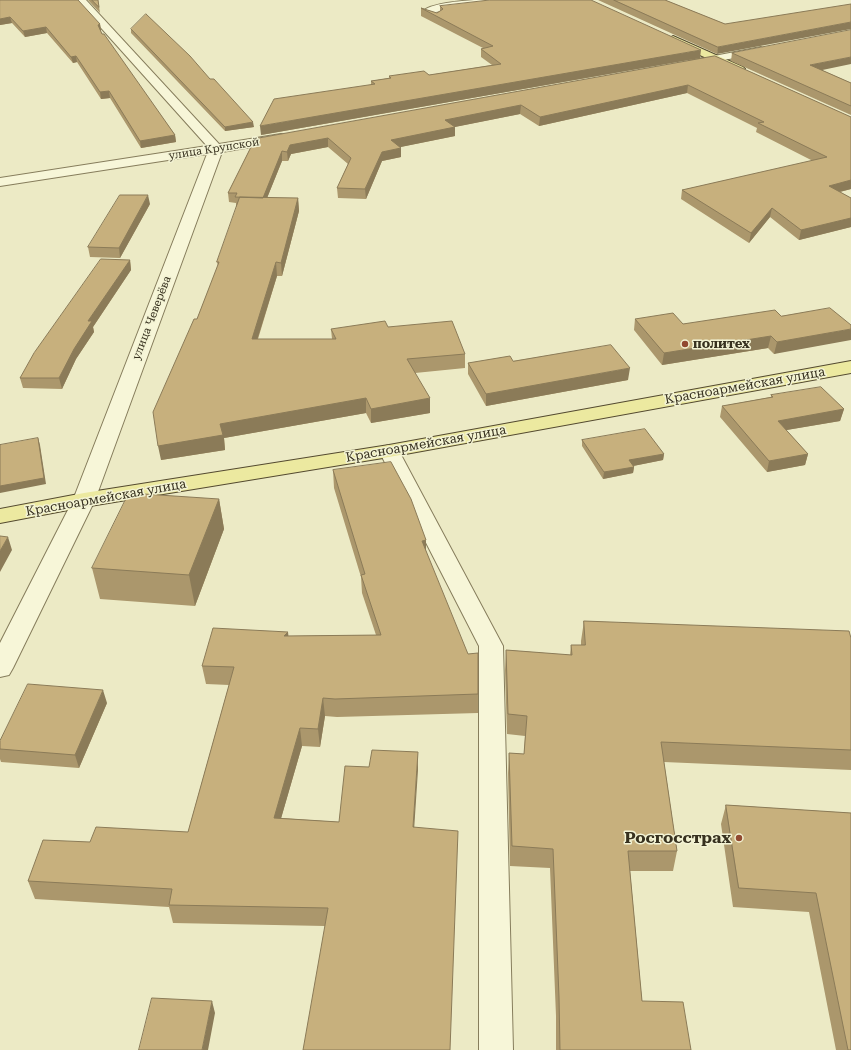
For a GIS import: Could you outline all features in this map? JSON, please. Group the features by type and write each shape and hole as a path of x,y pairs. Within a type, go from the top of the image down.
{"main road":[{"path":"659,33 753,76"},
{"name":"Красноармейская улица","path":"0,516 84,500 389,451 851,367"}],"street":[{"path":"81,0 216,150"},
{"path":"436,16 428,12 469,4 514,0"},
{"path":"684,65 776,48"},
{"name":"улица Крупской","path":"0,182 216,150 294,135"},
{"name":"улица Чеверёва","path":"0,668 84,500 216,150"},
{"path":"389,451 491,646 496,1050"}],"building":[{"path":"0,0 78,0 100,24 98,25 102,34 104,34 175,135 140,141 109,91 100,92 76,56 71,57 46,27 23,31 10,17 0,19"},
{"path":"92,0 98,0 99,7"},
{"path":"490,0 591,0 701,50 260,126 274,99 375,84 371,81 391,78 389,76 424,71 429,75 501,64 481,49 493,46 421,8 437,13 443,9 440,6"},
{"path":"614,0 665,0 725,24 851,4 851,22 718,47"},
{"path":"146,14 190,56 210,79 214,79 253,122 225,127 131,29"},
{"path":"851,30 851,57 810,65 851,83 851,106 732,53"},
{"path":"715,56 851,117 851,180 829,186 851,198 851,218 801,230 772,208 751,233 682,190 827,157 758,123 764,122 688,85 540,117 521,105 445,120 455,127 391,140 401,148 382,152 365,189 337,188 351,158 328,138 290,145 287,152 282,151 263,198 235,197 237,193 228,193 255,139"},
{"path":"120,195 148,195 119,248 88,247"},
{"path":"240,197 298,198 281,263 276,262 252,339 336,339 331,329 385,321 388,327 452,321 465,354 407,359 430,398 371,409 366,398 220,424 223,435 158,446 153,412 194,319 197,319 219,262 217,262"},
{"path":"101,259 130,260 88,321 92,321 74,349 59,378 20,378 34,353"},
{"path":"830,308 851,325 851,329 777,342 771,336 664,353 635,319 673,313 683,324 775,310 781,316"},
{"path":"611,345 630,368 486,394 468,363 510,356 513,361"},
{"path":"821,387 844,409 778,421 808,454 769,461 722,406 773,397 771,395"},
{"path":"645,429 664,454 629,460 634,467 604,472 582,440"},
{"path":"38,438 44,478 0,486 0,445"},
{"path":"391,462 411,499 426,540 422,541 468,654 478,653 478,694 335,699 323,698 318,729 300,728 274,818 339,822 345,766 369,767 372,750 418,752 413,827 458,831 450,1050 303,1050 328,908 169,905 172,889 28,881 43,840 90,842 96,827 188,832 234,667 202,666 213,628 288,632 284,636 381,635 361,575 365,574 333,470"},
{"path":"129,493 219,499 189,575 92,568"},
{"path":"0,536 8,537 0,551"},
{"path":"584,621 849,631 851,638 851,750 661,742 677,851 628,851 642,1001 683,1002 691,1050 560,1050 553,849 512,846 509,753 524,754 527,716 508,714 506,650 572,655 571,645 585,645"},
{"path":"28,684 103,690 75,755 0,749 0,741"},
{"path":"726,805 851,813 851,1050 848,1050 816,893 739,888"},
{"path":"152,998 212,1001 202,1050 139,1050"}],"place":[{"name":"политех","path":"685,344"},
{"name":"Росгосстрах","path":"739,838"}]}
